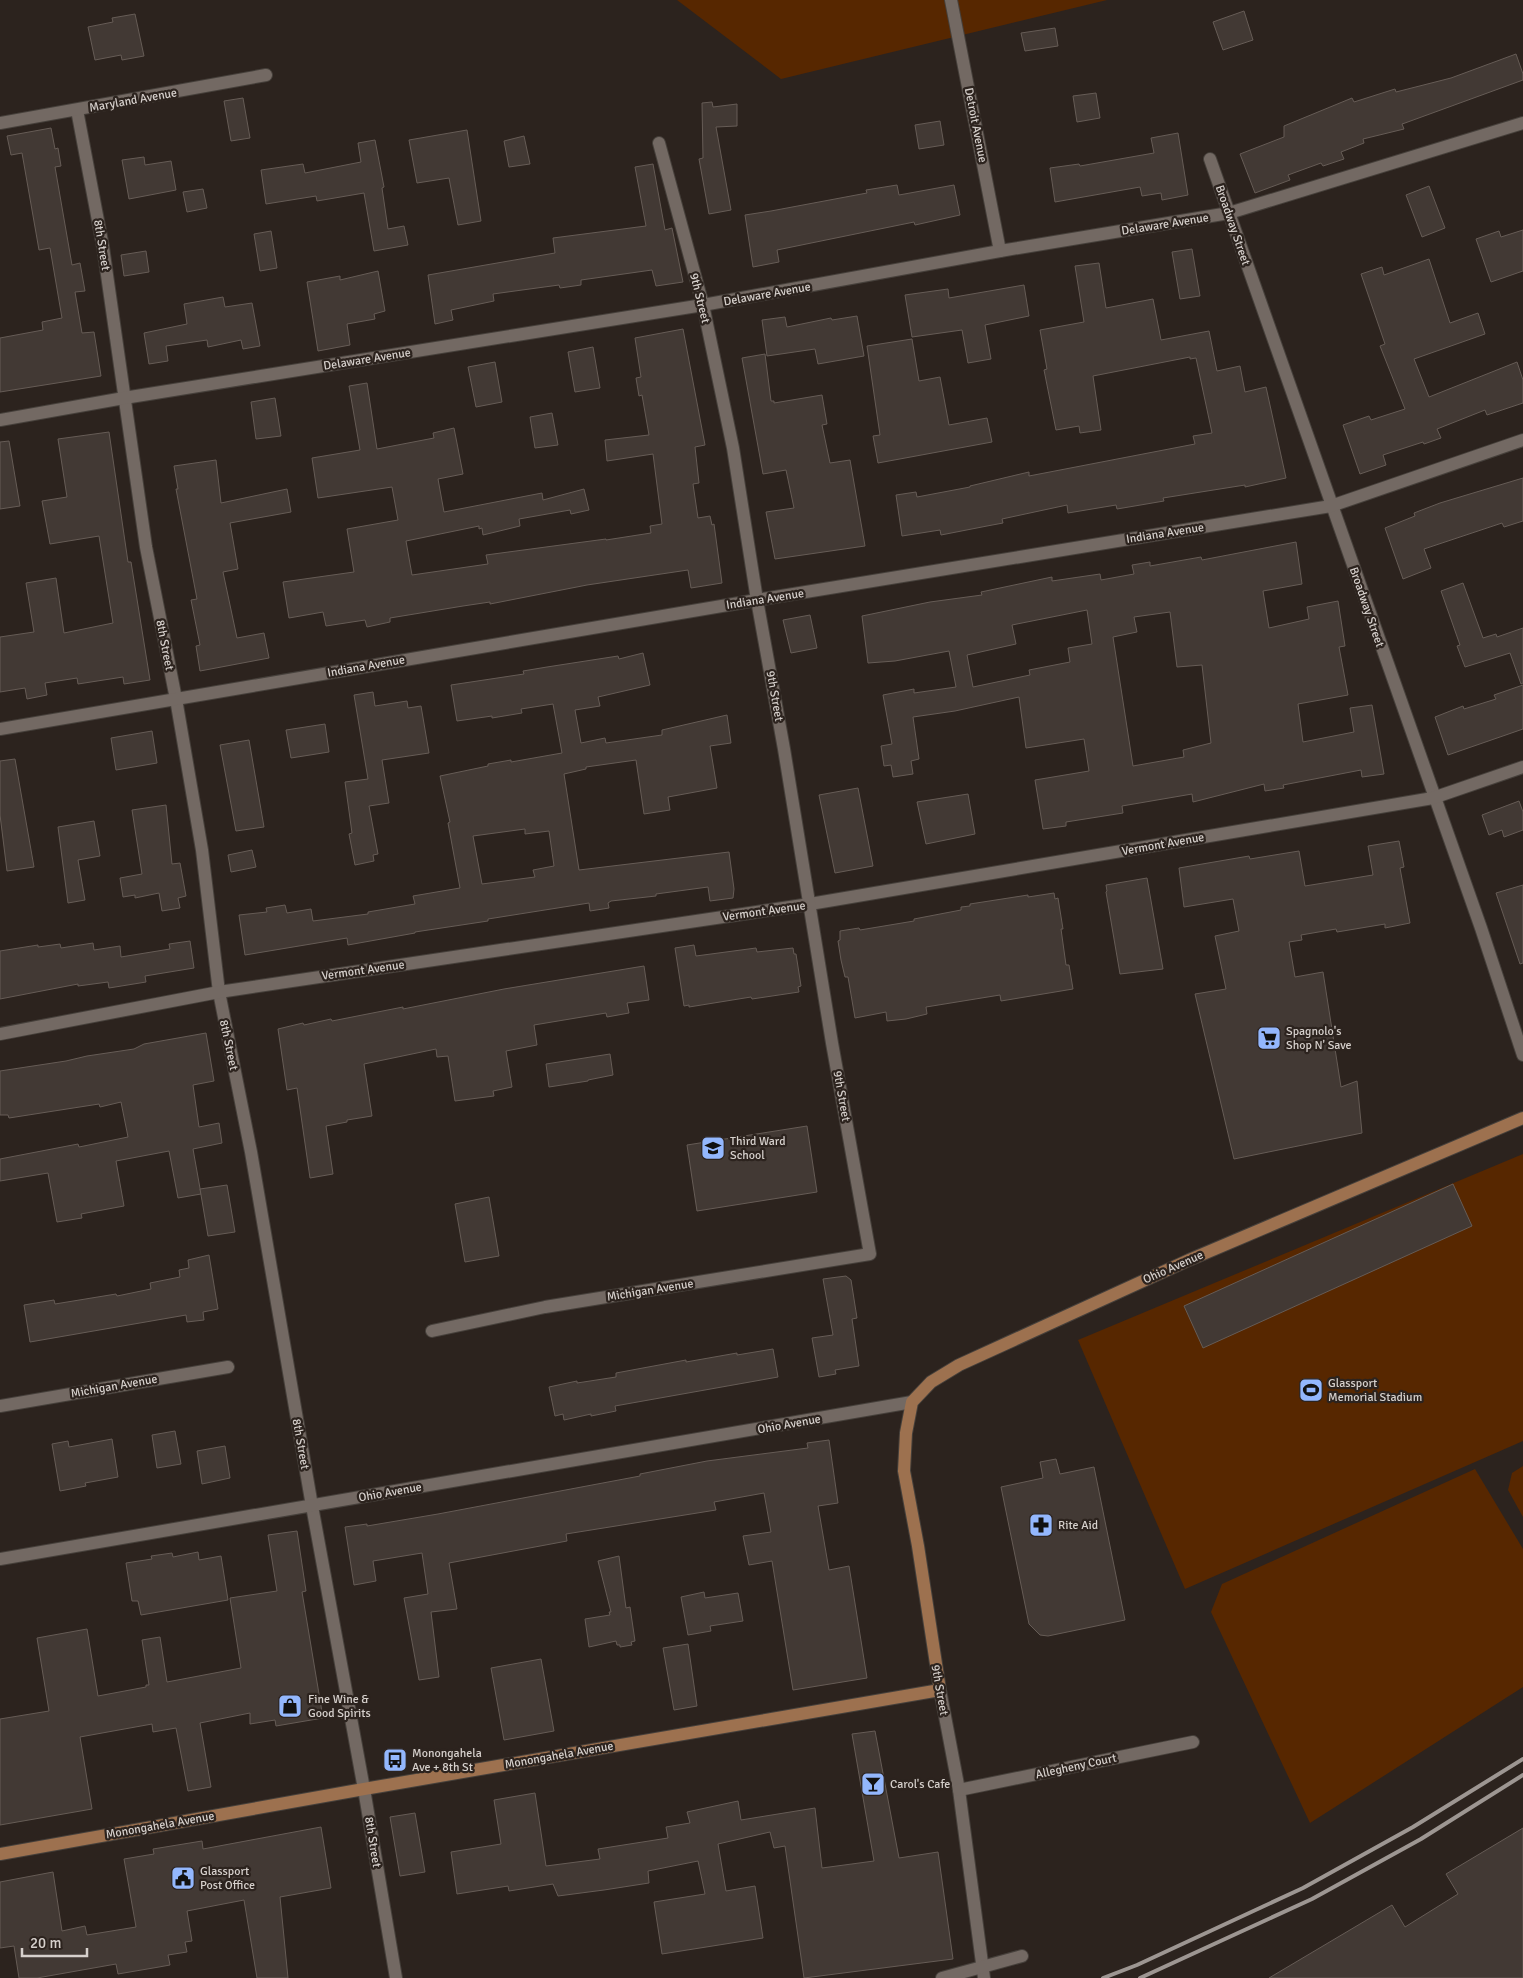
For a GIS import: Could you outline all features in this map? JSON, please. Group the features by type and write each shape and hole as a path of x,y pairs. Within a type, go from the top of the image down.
{"main road":[{"name":"Ohio Avenue","path":"912,1402 931,1382 959,1365 1189,1260 1523,1118"},
{"name":"9th Street","path":"912,1402 906,1433 904,1471 918,1546 940,1690"},
{"name":"Monongahela Avenue","path":"0,1854 940,1690"}],"street":[{"name":"Detroit Avenue","path":"951,0 1000,251"},
{"name":"Maryland Avenue","path":"0,123 266,75"},
{"name":"8th Street","path":"77,110 103,247 146,547 176,699 202,850 219,992 251,1152 396,1978"},
{"name":"Delaware Avenue","path":"0,420 124,398 703,305 1000,251 1229,213 1523,124"},
{"name":"9th Street","path":"659,143 703,305 733,448 757,600 870,1254"},
{"name":"Broadway Street","path":"1210,159 1523,1055"},
{"name":"Indiana Avenue","path":"0,729 757,600 1331,506 1523,440"},
{"name":"Vermont Avenue","path":"0,1034 219,992 810,904 1434,798 1523,767"},
{"name":"Michigan Avenue","path":"432,1331 545,1307 870,1254"},
{"name":"Michigan Avenue","path":"0,1406 228,1367"},
{"name":"Ohio Avenue","path":"0,1559 912,1402"},
{"name":"9th Street","path":"940,1690 958,1790 983,1972"},
{"name":"Allegheny Court","path":"958,1790 1193,1742"},
{"path":"942,1978 983,1972 1022,1956"}],"shaded area":[{"path":"677,0 1107,0 781,79"},
{"name":"Glassport Memorial Stadium","path":"1523,1154 1523,1441 1185,1589 1078,1340"},
{"path":"1523,1466 1523,1517 1508,1490 1512,1473"},
{"path":"1475,1469 1523,1549 1523,1687 1310,1823 1211,1612 1222,1584"}],"building":[{"path":"1244,11 1253,40 1223,50 1213,22"},
{"path":"135,14 144,56 122,60 121,55 95,60 88,27 113,22 112,18"},
{"path":"1055,28 1058,46 1025,51 1021,33"},
{"path":"1516,54 1523,74 1523,80 1402,124 1404,129 1363,139 1364,143 1341,152 1344,159 1323,166 1321,163 1288,175 1290,180 1255,193 1240,154 1284,137 1284,126 1352,98 1354,102 1395,89 1396,92 1451,78"},
{"path":"1096,93 1100,118 1077,122 1073,96"},
{"path":"243,98 250,138 231,141 224,101"},
{"path":"712,102 713,107 737,104 737,126 716,127 731,210 709,214 699,159 703,158 702,103"},
{"path":"940,121 944,145 919,149 915,125"},
{"path":"51,128 55,149 58,148 61,166 55,167 72,265 80,263 85,291 75,292 82,333 94,332 101,376 0,392 0,338 43,330 42,322 62,318 50,248 39,250 22,153 11,155 7,136"},
{"path":"467,130 481,221 458,225 449,178 417,183 409,140"},
{"path":"1178,133 1188,195 1162,200 1161,193 1142,196 1140,187 1055,202 1050,168 1079,164 1080,166 1154,153 1151,138"},
{"path":"524,136 530,164 509,167 504,141"},
{"path":"375,140 384,187 382,188 388,229 404,226 408,245 374,251 364,193 317,201 316,196 266,204 261,170 303,164 305,173 361,162 358,143"},
{"path":"144,157 145,165 171,161 176,190 129,199 122,160"},
{"path":"653,164 665,230 672,228 683,282 656,286 652,270 581,280 581,285 560,288 559,285 493,294 494,301 451,310 453,320 435,324 428,275 555,253 553,238 646,226 635,167"},
{"path":"897,185 899,195 954,185 960,215 915,225 914,222 777,250 779,262 753,267 745,215 867,193 866,190"},
{"path":"1429,186 1445,228 1422,237 1406,195"},
{"path":"203,189 207,208 187,212 183,192"},
{"path":"1523,230 1523,271 1491,282 1476,239 1499,231 1501,237"},
{"path":"271,231 277,268 260,271 254,234"},
{"path":"1192,249 1200,296 1180,299 1172,252"},
{"path":"146,251 149,272 124,276 121,255"},
{"path":"1429,259 1450,323 1478,313 1485,334 1414,359 1429,397 1517,362 1523,380 1523,403 1487,415 1485,410 1437,429 1441,438 1383,455 1386,465 1360,474 1343,425 1369,416 1371,420 1405,409 1380,346 1385,344 1361,274 1382,267 1384,275"},
{"path":"1099,263 1106,308 1153,299 1161,340 1209,331 1217,371 1240,366 1245,392 1266,387 1286,478 1245,487 1245,485 1163,498 1164,501 1117,509 1116,505 1068,513 1067,505 1002,519 1003,523 941,535 940,530 902,536 896,495 916,492 917,497 970,487 1029,472 1029,476 1195,444 1193,436 1212,433 1196,358 1190,359 1190,357 1093,376 1101,430 1080,433 1079,426 1056,430 1044,370 1047,369 1040,330 1084,322 1075,266"},
{"path":"378,271 385,311 374,314 375,319 347,324 350,345 318,351 307,282 340,276 340,280"},
{"path":"1024,285 1029,316 985,325 991,359 968,363 962,330 912,337 905,295 948,289 949,298"},
{"path":"223,297 225,307 252,303 260,346 243,349 241,340 208,347 207,340 166,346 168,361 149,364 144,333 187,324 184,304"},
{"path":"857,316 864,356 818,364 815,349 767,356 762,320 785,317 787,327 831,318 832,320"},
{"path":"683,329 705,445 695,447 699,483 693,484 698,518 710,516 712,525 714,524 722,583 691,588 688,570 587,585 490,604 490,602 390,618 390,622 367,627 365,620 326,626 323,612 289,618 283,582 354,572 347,529 398,520 392,487 318,498 312,458 360,450 349,386 367,383 377,449 434,438 433,433 454,428 463,474 438,479 444,512 542,493 543,500 584,489 589,510 571,514 570,510 519,519 520,526 483,535 482,528 479,529 479,526 406,541 412,575 488,564 486,555 651,533 650,526 662,524 653,454 607,461 605,440 649,435 642,395 639,396 636,378 641,377 635,338"},
{"path":"912,339 919,381 940,377 949,425 987,418 992,442 878,463 873,436 880,435 867,346"},
{"path":"593,347 600,388 575,392 568,352"},
{"path":"765,354 771,401 774,401 774,403 822,395 827,424 822,425 830,463 850,460 865,546 775,559 766,512 794,508 786,470 763,474 742,358"},
{"path":"495,362 502,402 476,407 468,367"},
{"path":"275,398 281,436 256,439 251,402"},
{"path":"552,413 558,445 535,448 530,417"},
{"path":"109,432 128,562 131,562 150,680 124,684 123,677 78,684 77,678 45,683 47,695 27,699 25,688 0,692 0,637 34,632 26,583 56,578 64,633 113,623 99,536 50,544 42,501 67,497 58,439"},
{"path":"9,441 20,506 0,509 0,442"},
{"path":"216,460 221,503 287,489 291,512 230,523 238,569 223,572 237,638 264,633 269,658 200,671 196,646 200,645 191,600 197,599 176,489 178,489 174,466"},
{"path":"1523,478 1523,521 1504,527 1502,523 1424,549 1431,568 1403,579 1385,528 1415,516 1414,513 1440,503"},
{"path":"1296,542 1302,584 1263,591 1269,628 1309,619 1307,607 1338,601 1345,646 1339,647 1348,695 1298,704 1303,742 1354,732 1350,708 1372,705 1384,774 1362,777 1361,770 1283,785 1284,788 1265,791 1264,784 1193,802 1192,794 1122,806 1123,813 1066,822 1066,826 1043,829 1035,780 1089,771 1084,739 1026,748 1019,697 955,711 913,717 919,759 911,761 913,774 893,777 891,765 884,766 881,746 892,744 883,695 914,689 914,693 956,687 949,651 895,661 868,663 862,616 930,602 982,595 981,592 1052,577 1052,581 1100,574 1101,580 1134,574 1132,565 1150,562 1150,566 1201,557 1202,560","holes":["1087,610 1092,644 1068,648 1070,662 1029,670 1030,675 973,687 967,655 1016,644 1012,625","1170,612 1177,667 1202,665 1211,743 1183,750 1184,757 1133,766 1113,637 1137,632 1134,617"]},
{"path":"1463,583 1483,638 1496,634 1497,637 1523,628 1523,683 1521,684 1510,653 1465,667 1457,646 1460,645 1441,591"},
{"path":"810,615 817,648 791,653 783,620"},
{"path":"643,653 650,685 598,697 600,706 575,710 581,743 605,738 606,743 662,735 662,730 727,715 731,743 710,746 717,788 668,797 670,810 644,814 636,760 586,767 586,769 564,774 579,870 729,852 734,889 733,898 710,901 708,887 611,901 608,903 609,908 590,911 589,903 488,919 488,921 348,945 347,938 245,955 239,915 267,912 266,908 285,905 287,913 311,909 313,921 368,914 368,912 415,904 413,896 460,888 448,823 450,822 440,776 488,766 488,764 562,753 553,704 521,709 522,713 457,721 451,685 524,674 523,671 618,656 619,659","holes":["525,829 525,834 549,831 554,866 533,870 535,877 482,884 473,836"]},
{"path":"1523,685 1523,729 1448,755 1435,717 1463,706 1464,709 1496,699 1494,695"},
{"path":"373,692 375,706 407,701 408,708 421,706 429,753 382,760 389,803 369,806 378,854 373,855 374,861 355,865 349,834 352,833 345,782 368,779 354,695"},
{"path":"325,724 329,752 291,758 286,730"},
{"path":"152,731 157,763 116,770 111,738"},
{"path":"249,740 264,827 236,831 220,745"},
{"path":"15,759 34,867 7,871 0,815 0,761"},
{"path":"858,788 873,866 835,873 819,795"},
{"path":"968,794 975,834 926,844 917,802"},
{"path":"1519,801 1523,812 1523,830 1504,837 1502,830 1489,835 1482,815"},
{"path":"166,805 172,864 180,863 186,896 178,898 180,908 162,911 159,893 135,898 135,895 123,897 120,878 142,874 132,810"},
{"path":"94,821 100,856 78,860 85,900 68,903 58,827"},
{"path":"1399,841 1404,867 1400,868 1410,923 1385,928 1385,924 1337,932 1336,929 1301,935 1302,940 1289,942 1295,977 1323,972 1341,1087 1357,1081 1362,1133 1234,1159 1195,994 1226,989 1215,936 1239,931 1233,899 1184,907 1179,868 1249,856 1250,859 1299,851 1305,886 1373,875 1368,846"},
{"path":"252,850 256,867 231,872 228,855"},
{"path":"1147,878 1163,969 1120,974 1106,885"},
{"path":"1523,885 1523,963 1520,964 1496,893"},
{"path":"1054,893 1055,899 1058,898 1066,965 1069,965 1073,989 1001,1001 1000,995 926,1007 927,1014 906,1019 887,1021 886,1012 855,1018 848,977 845,977 841,960 838,941 840,940 840,931 859,928 860,930 914,921 914,919 961,910 961,907 970,906 970,904"},
{"path":"190,941 194,968 145,976 146,982 109,988 108,982 78,986 78,984 0,999 0,951 38,945 38,947 60,944 61,948 93,943 94,950 120,946 121,957 170,949 169,944"},
{"path":"694,945 696,956 756,948 757,952 793,948 794,954 796,954 801,986 798,987 799,992 752,999 751,997 689,1007 689,1005 684,1006 675,948"},
{"path":"644,966 649,1000 627,1003 629,1013 607,1017 606,1013 534,1025 537,1045 506,1051 512,1087 493,1091 494,1096 455,1101 448,1056 437,1057 436,1049 364,1064 372,1116 326,1126 333,1174 310,1178 297,1088 287,1090 278,1029 303,1023 304,1025 331,1019 332,1021 504,989"},
{"path":"206,1033 214,1081 193,1085 199,1127 219,1123 222,1143 193,1149 201,1194 178,1198 169,1151 116,1161 124,1206 81,1214 82,1218 57,1222 48,1173 0,1181 0,1159 78,1144 79,1147 128,1137 121,1102 100,1107 99,1104 9,1118 8,1115 0,1115 0,1071 134,1049 144,1044"},
{"path":"610,1054 613,1075 549,1087 546,1064"},
{"path":"807,1126 817,1192 697,1211 687,1145"},
{"path":"1453,1184 1472,1226 1203,1348 1184,1306"},
{"path":"227,1185 235,1232 208,1236 200,1189"},
{"path":"489,1197 499,1256 465,1262 455,1204"},
{"path":"209,1255 218,1309 203,1312 204,1320 187,1322 186,1315 30,1342 24,1305 54,1300 55,1304 116,1294 117,1296 151,1289 150,1283 180,1277 179,1270 189,1268 188,1260"},
{"path":"846,1276 851,1280 857,1318 852,1319 859,1366 835,1370 836,1374 819,1377 812,1338 833,1335 823,1279"},
{"path":"773,1349 778,1377 615,1406 616,1411 591,1416 591,1414 564,1420 563,1414 555,1416 549,1387 577,1381 577,1383 616,1377 616,1373 686,1360 686,1362"},
{"path":"175,1431 181,1464 157,1468 152,1435"},
{"path":"112,1439 118,1477 85,1483 86,1486 60,1491 52,1444 68,1441 69,1447"},
{"path":"829,1440 838,1503 818,1506 829,1570 849,1566 867,1678 793,1690 772,1561 749,1565 743,1536 771,1532 764,1493 714,1502 716,1510 566,1534 567,1541 449,1563 457,1609 431,1612 439,1677 419,1680 404,1598 428,1594 422,1553 373,1561 376,1581 354,1585 345,1527 367,1524 367,1526 438,1514 640,1476 640,1474 707,1461 808,1448 807,1443"},
{"path":"225,1446 230,1478 202,1484 197,1451"},
{"path":"1056,1459 1060,1474 1094,1467 1125,1620 1048,1636 1040,1635 1029,1624 1001,1487 1043,1478 1040,1462"},
{"path":"297,1531 306,1591 302,1592 323,1718 276,1726 275,1720 250,1724 250,1713 200,1723 211,1787 188,1791 176,1728 153,1732 152,1724 80,1737 92,1809 0,1825 0,1719 49,1711 37,1638 87,1629 98,1696 149,1685 142,1640 160,1637 167,1682 241,1668 230,1598 277,1591 268,1535"},
{"path":"198,1552 199,1560 221,1556 228,1600 141,1615 138,1601 132,1601 126,1563 152,1559 151,1556 172,1553 173,1557"},
{"path":"619,1556 626,1608 630,1607 635,1641 631,1642 632,1645 620,1647 616,1641 589,1647 585,1619 610,1615 609,1612 611,1612 598,1561"},
{"path":"704,1592 705,1598 738,1593 743,1621 710,1626 711,1631 688,1635 681,1597"},
{"path":"688,1644 697,1706 674,1710 663,1648"},
{"path":"541,1659 554,1731 504,1740 491,1668"},
{"path":"875,1731 899,1858 938,1852 953,1959 804,1978 785,1846 774,1848 770,1832 718,1844 726,1891 755,1886 763,1938 662,1954 654,1902 705,1894 698,1861 648,1871 649,1883 604,1890 558,1896 553,1884 509,1891 508,1886 457,1894 451,1852 501,1844 494,1800 535,1793 546,1866 600,1859 598,1849 668,1838 666,1827 690,1823 687,1812 738,1801 741,1820 815,1808 822,1868 874,1861 852,1734"},
{"path":"415,1813 425,1872 400,1876 390,1817"},
{"path":"321,1827 331,1888 280,1897 288,1978 257,1978 244,1900 187,1911 192,1941 185,1942 187,1952 168,1955 170,1965 118,1974 116,1964 37,1978 19,1978 14,1946 0,1948 0,1882 53,1872 62,1931 85,1926 87,1935 136,1927 124,1859 154,1854 153,1849 202,1841 203,1849"},
{"path":"1523,1828 1523,1978 1269,1978 1392,1905 1405,1927 1458,1894 1446,1874"}],"railway":[{"path":"1103,1978 1137,1965 1303,1888 1413,1827 1523,1759"},
{"path":"1140,1978 1312,1899 1421,1839 1523,1775"}],"place":[{"name":"Spagnolo's Shop N' Save","path":"1269,1038"},
{"name":"Third Ward School","path":"713,1148"},
{"name":"Glassport Memorial Stadium","path":"1311,1390"},
{"name":"Rite Aid","path":"1041,1525"},
{"name":"Fine Wine & Good Spirits","path":"290,1706"},
{"name":"Monongahela Ave + 8th St","path":"395,1760"},
{"name":"Carol's Cafe","path":"873,1784"},
{"name":"Glassport Post Office","path":"183,1878"}]}
